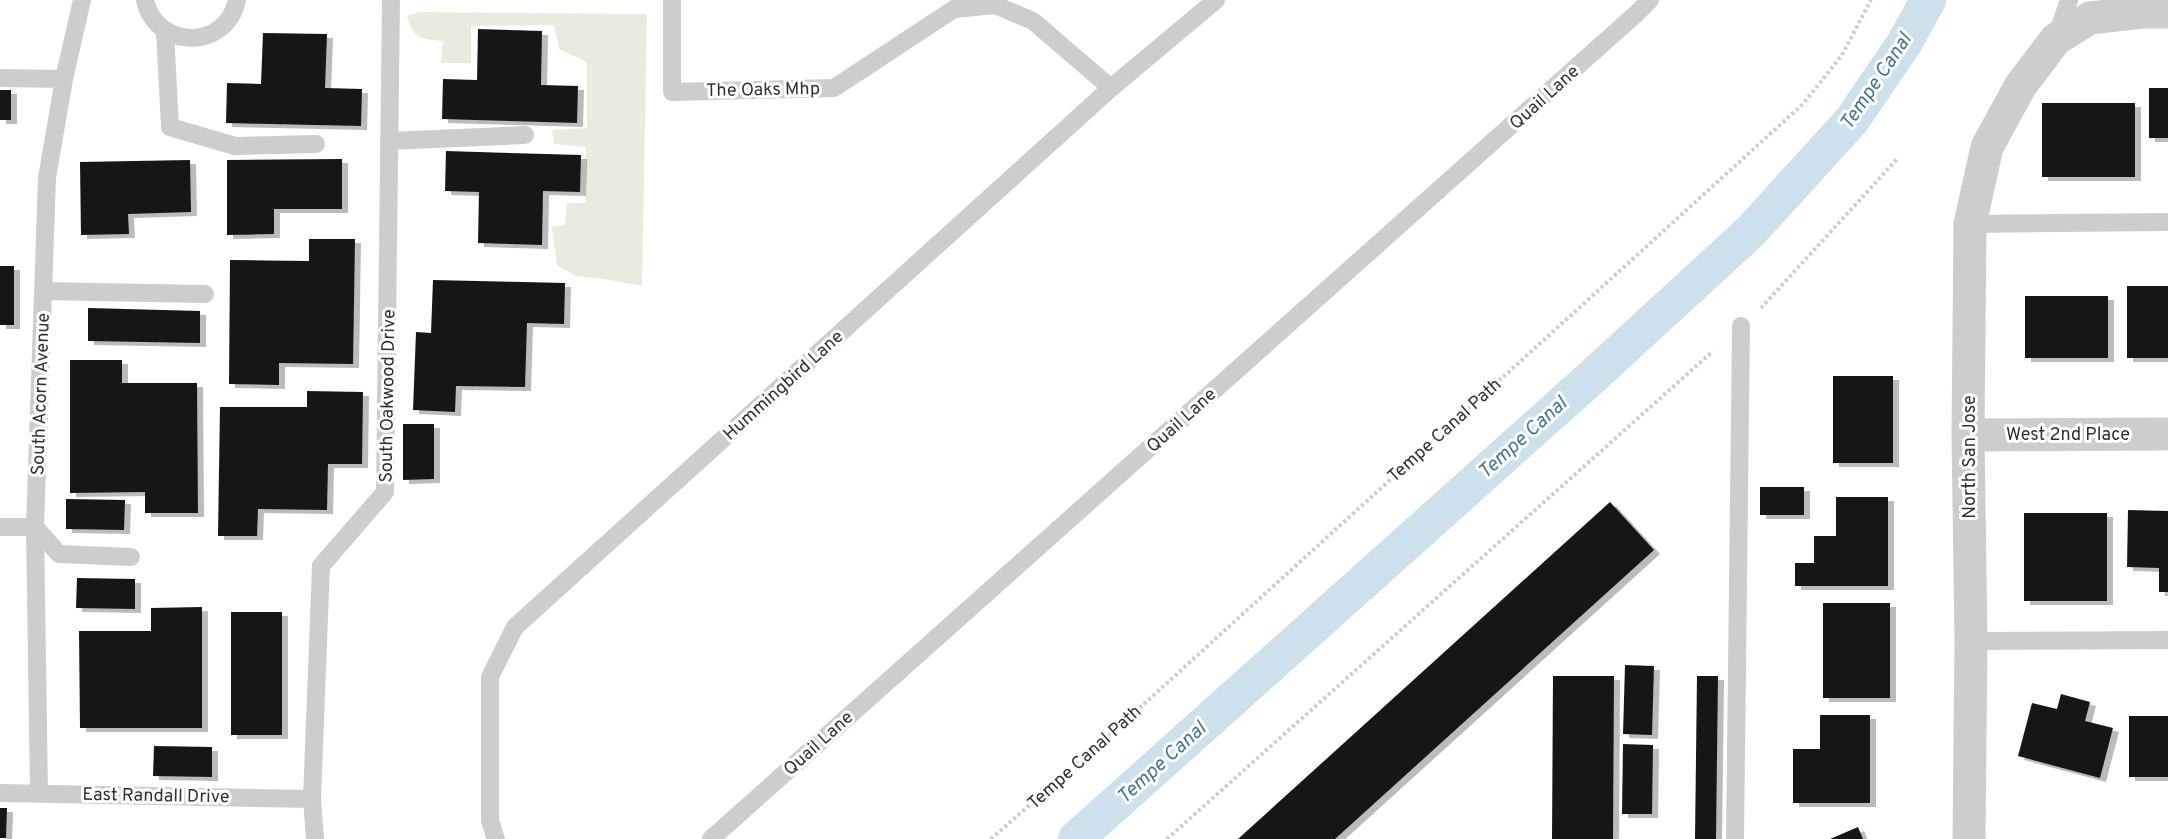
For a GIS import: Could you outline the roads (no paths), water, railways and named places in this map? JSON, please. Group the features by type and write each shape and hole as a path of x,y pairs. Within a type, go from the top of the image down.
{"street":[{"path":"2056,39 2090,18 2142,12 2168,12"},
{"name":"North San Jose","path":"1969,839 1970,224 1987,147 2021,85 2056,39"},
{"name":"West 2nd Place","path":"1968,435 2168,434"}],"lane":[{"name":"South Acorn Avenue","path":"39,792 35,527 47,178 64,80 82,0"},
{"path":"145,0 154,21 165,31 192,39 218,30 228,20 237,0"},
{"name":"South Oakwood Drive","path":"315,839 312,799 321,566 385,492 391,0"},
{"name":"The Oaks Mhp","path":"672,0 672,92 834,88 954,9 996,5 1033,21 1111,88"},
{"name":"Hummingbird Lane","path":"496,839 490,821 490,677 515,627 1111,88 1216,0"},
{"name":"Quail Lane","path":"711,839 1650,0"},
{"path":"2056,39 2069,0"},
{"path":"165,31 170,127 235,146 316,144"},
{"path":"0,78 64,80"},
{"path":"389,141 525,135"},
{"path":"1970,224 2168,222"},
{"path":"43,291 205,294"},
{"path":"1735,839 1741,326"},
{"path":"0,527 35,527 59,554 131,557"},
{"path":"1971,641 2168,640"},
{"name":"East Randall Drive","path":"0,792 312,799"}],"waterway":[{"name":"Tempe Canal","path":"1076,839 1592,377 1750,232 1852,120 1905,42 1928,0"}]}
